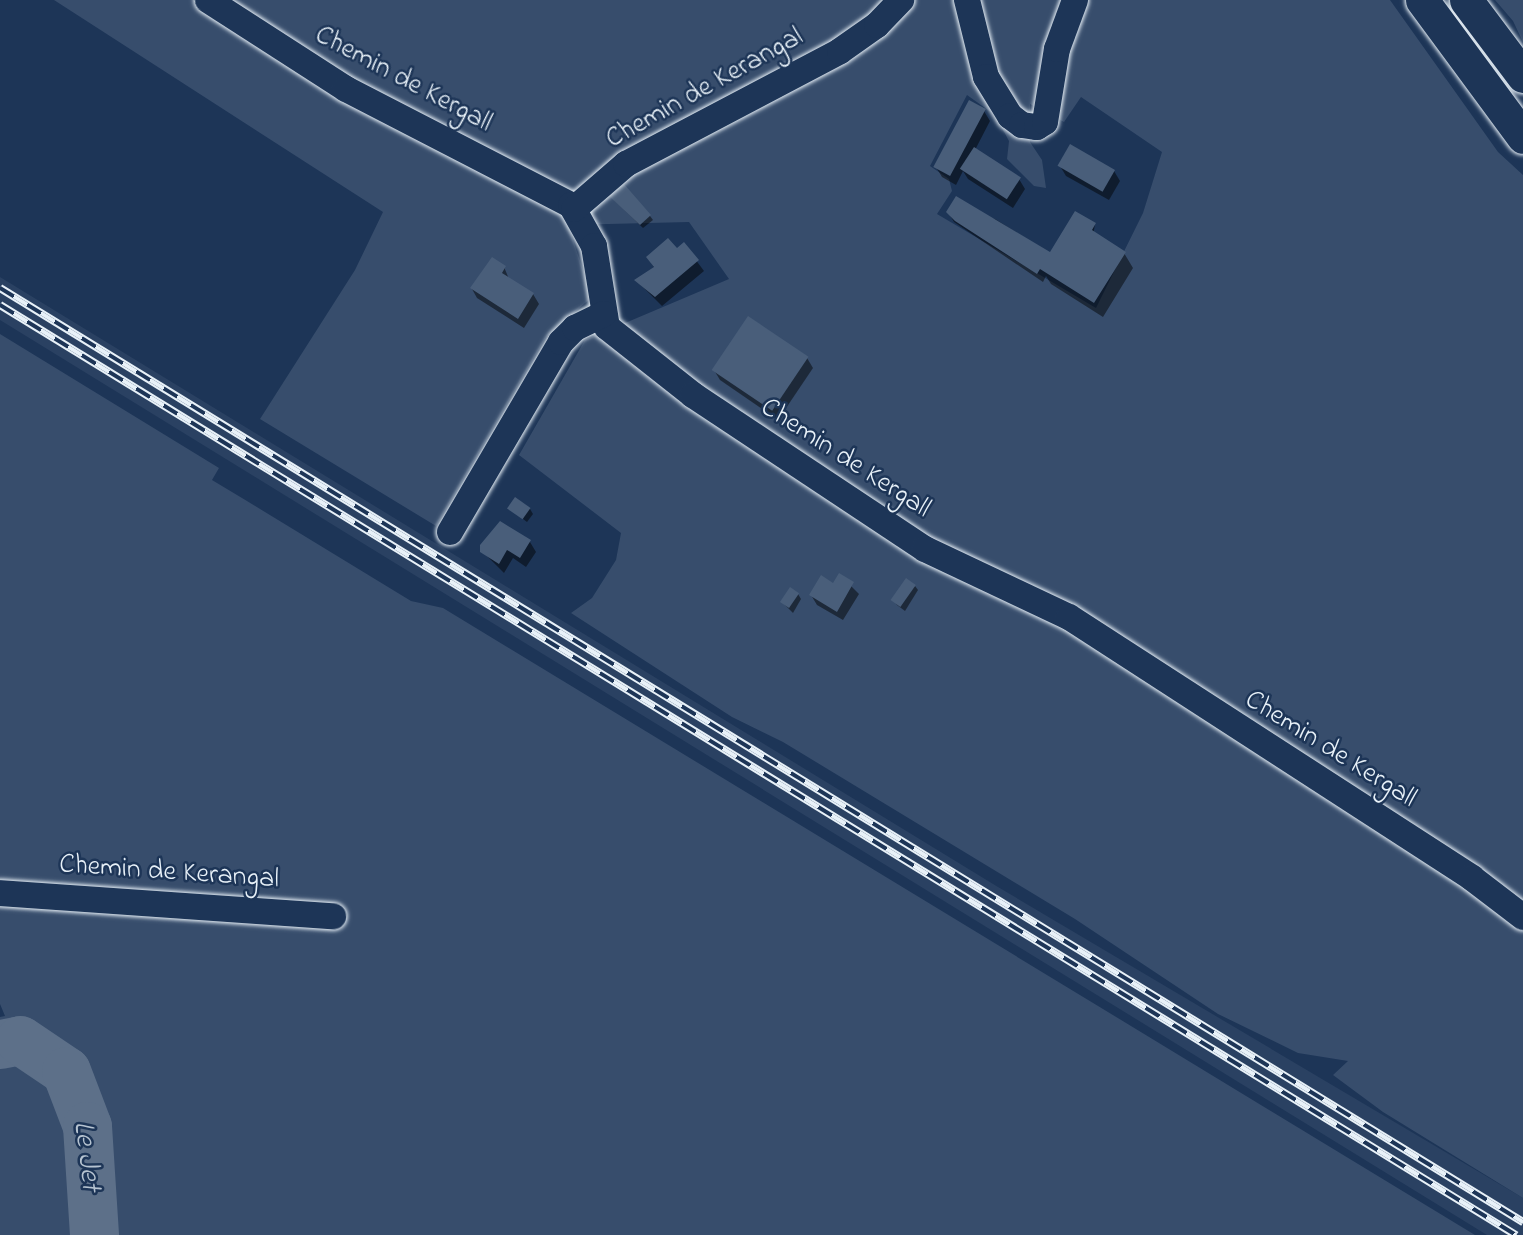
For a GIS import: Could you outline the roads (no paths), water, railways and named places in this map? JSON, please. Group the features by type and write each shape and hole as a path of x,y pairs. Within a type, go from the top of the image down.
{"main road":[{"path":"1422,0 1523,137"},
{"path":"1466,0 1523,76"}],"street":[{"name":"Chemin de Kergall","path":"208,0 346,89 574,209 594,246 604,314 614,336 648,363 925,549 1069,617 1472,878 1523,918"},
{"name":"Chemin de Kerangal","path":"574,209 626,164 840,51 877,25 901,0"},
{"path":"967,0 986,77 1010,116 1021,125 1037,127 1045,122 1057,49 1075,0"},
{"path":"450,532 561,342 575,328 604,314"},
{"name":"Chemin de Kerangal","path":"0,893 333,916"}],"waterway":[{"name":"Le Jet","path":"0,1044 20,1040 66,1071 87,1126 94,1235"}],"railway":[{"path":"0,288 1523,1222"},
{"path":"0,305 1516,1235"}]}
